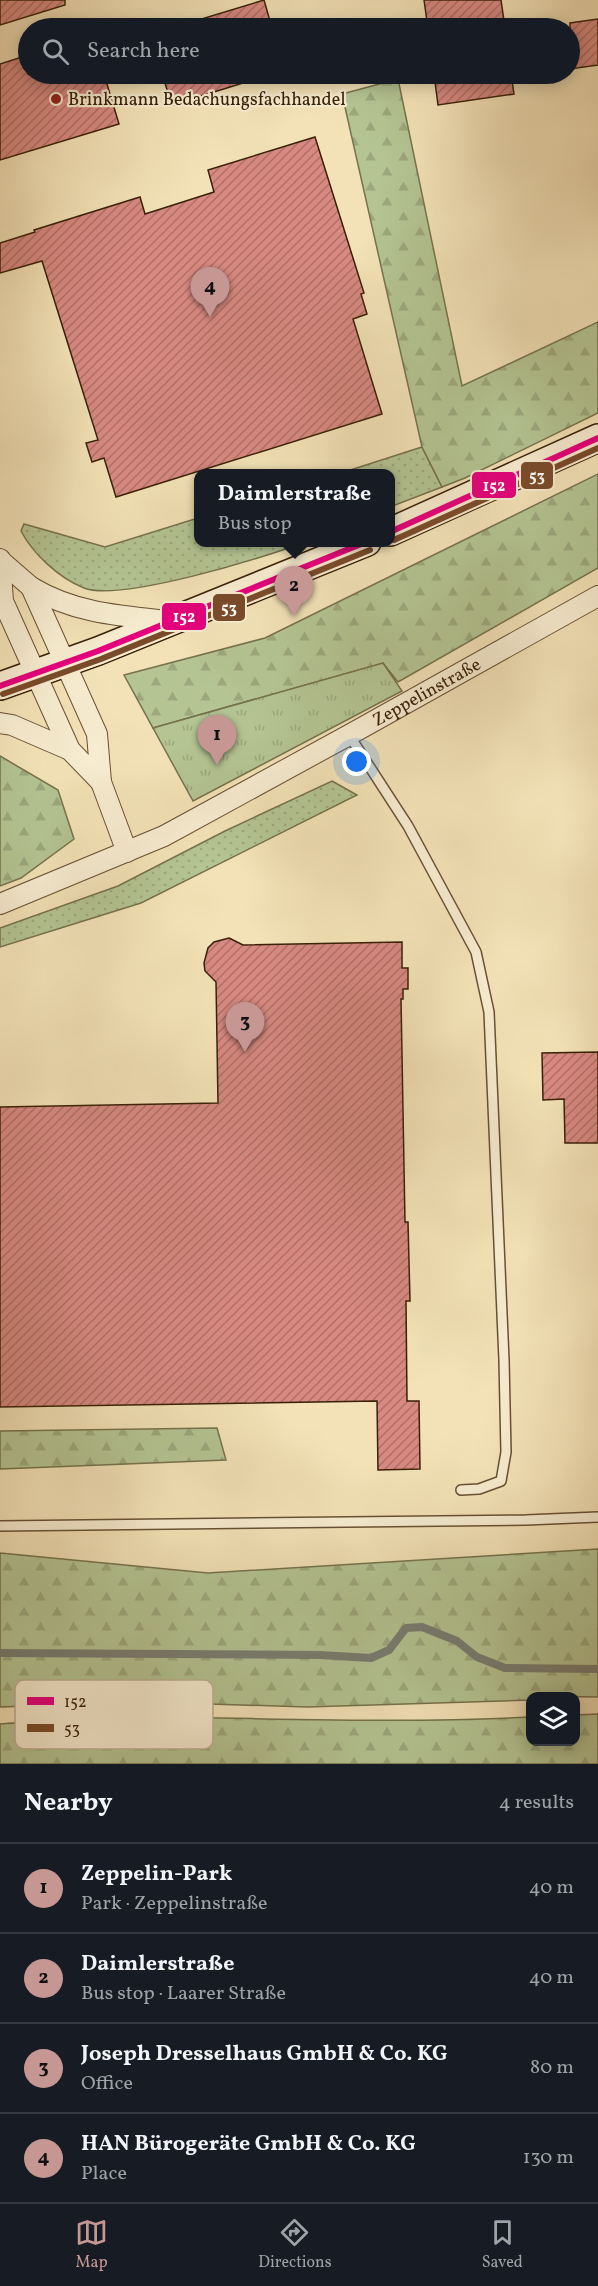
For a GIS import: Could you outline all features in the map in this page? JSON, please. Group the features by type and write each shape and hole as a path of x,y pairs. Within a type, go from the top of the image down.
{"main road":[{"path":"395,530 598,438"},
{"path":"0,686 65,663 357,547"}],"street":[{"path":"1,560 31,587 53,600 106,615 171,621"},
{"path":"1,560 3,601 35,673 70,750 101,782"},
{"path":"31,587 97,734 101,782 127,852"},
{"name":"Zeppelinstraße","path":"0,904 127,852 197,818 598,596"},
{"path":"0,723 12,725 70,750"}],"lane":[{"path":"349,735 408,826 476,952 489,1012 506,1452 501,1481 479,1490 461,1490"},
{"path":"0,1526 526,1520 598,1517"}],"green space":[{"path":"379,84 399,84 462,386 598,322 598,413 442,487 422,447 342,94"},
{"path":"422,447 442,487 395,505 395,469 354,469"},
{"path":"598,474 598,568 398,682 383,663 153,728 124,675 265,638"},
{"path":"194,519 194,547 290,547 226,568 158,584 102,591 84,588 56,572 32,548 21,531 24,524 105,547"},
{"path":"383,663 402,691 193,801 153,728"},
{"path":"0,756 58,790 74,839 21,878 0,886"},
{"path":"332,781 357,795 141,903 0,947 0,928 118,886 225,831"},
{"path":"217,1428 226,1460 0,1469 0,1431"},
{"path":"598,1549 598,1697 580,1697 580,1692 526,1692 526,1700 307,1707 213,1704 213,1680 15,1680 15,1706 0,1707 0,1553 208,1573"},
{"path":"598,1714 598,1764 0,1764 0,1724 15,1723 15,1749 213,1749 213,1718 526,1717 526,1746 580,1746 580,1715"}],"building":[{"path":"0,0 65,0 65,5 0,25"},
{"path":"264,0 269,18 205,18"},
{"path":"424,0 501,0 504,18 427,18"},
{"path":"598,19 598,65 580,68 580,22"},
{"name":"Brinkmann Bedachungsfachhandel","path":"18,58 18,84 107,84 119,124 0,160 0,64"},
{"path":"165,84 240,84 172,105"},
{"path":"435,84 512,84 514,94 438,105"},
{"path":"315,137 364,293 361,294 367,314 353,319 382,414 206,469 194,469 194,473 116,497 104,458 92,462 86,443 98,440 42,261 0,273 0,243 140,197 145,214 214,192 208,170"},
{"path":"229,938 243,945 402,942 402,968 408,968 408,989 403,989 403,999 401,999 405,1222 408,1222 410,1301 406,1301 407,1401 419,1401 420,1469 378,1470 377,1401 0,1407 0,1107 218,1103 216,982 205,971 204,963 208,948 214,942"},
{"path":"598,1052 598,1143 565,1143 564,1099 543,1100 542,1053"}],"waterway":[{"path":"0,1653 320,1655 371,1658 389,1650 406,1628 422,1627 457,1641 477,1657 505,1668 598,1669"}],"transit line":[{"name":"152","path":"395,530 598,438"},
{"name":"53","path":"395,540 598,448"},
{"name":"152","path":"0,686 98,651 354,547"},
{"name":"53","path":"3,694 101,659 370,550"}],"place":[{"name":"Brinkmann Bedachungsfachhandel","path":"56,99"},
{"name":"HAN Bürogeräte GmbH & Co. KG","path":"210,317"},
{"name":"Daimlerstraße","path":"294,616"},
{"name":"Zeppelin-Park","path":"217,765"},
{"name":"Joseph Dresselhaus GmbH & Co. KG","path":"245,1052"}]}
